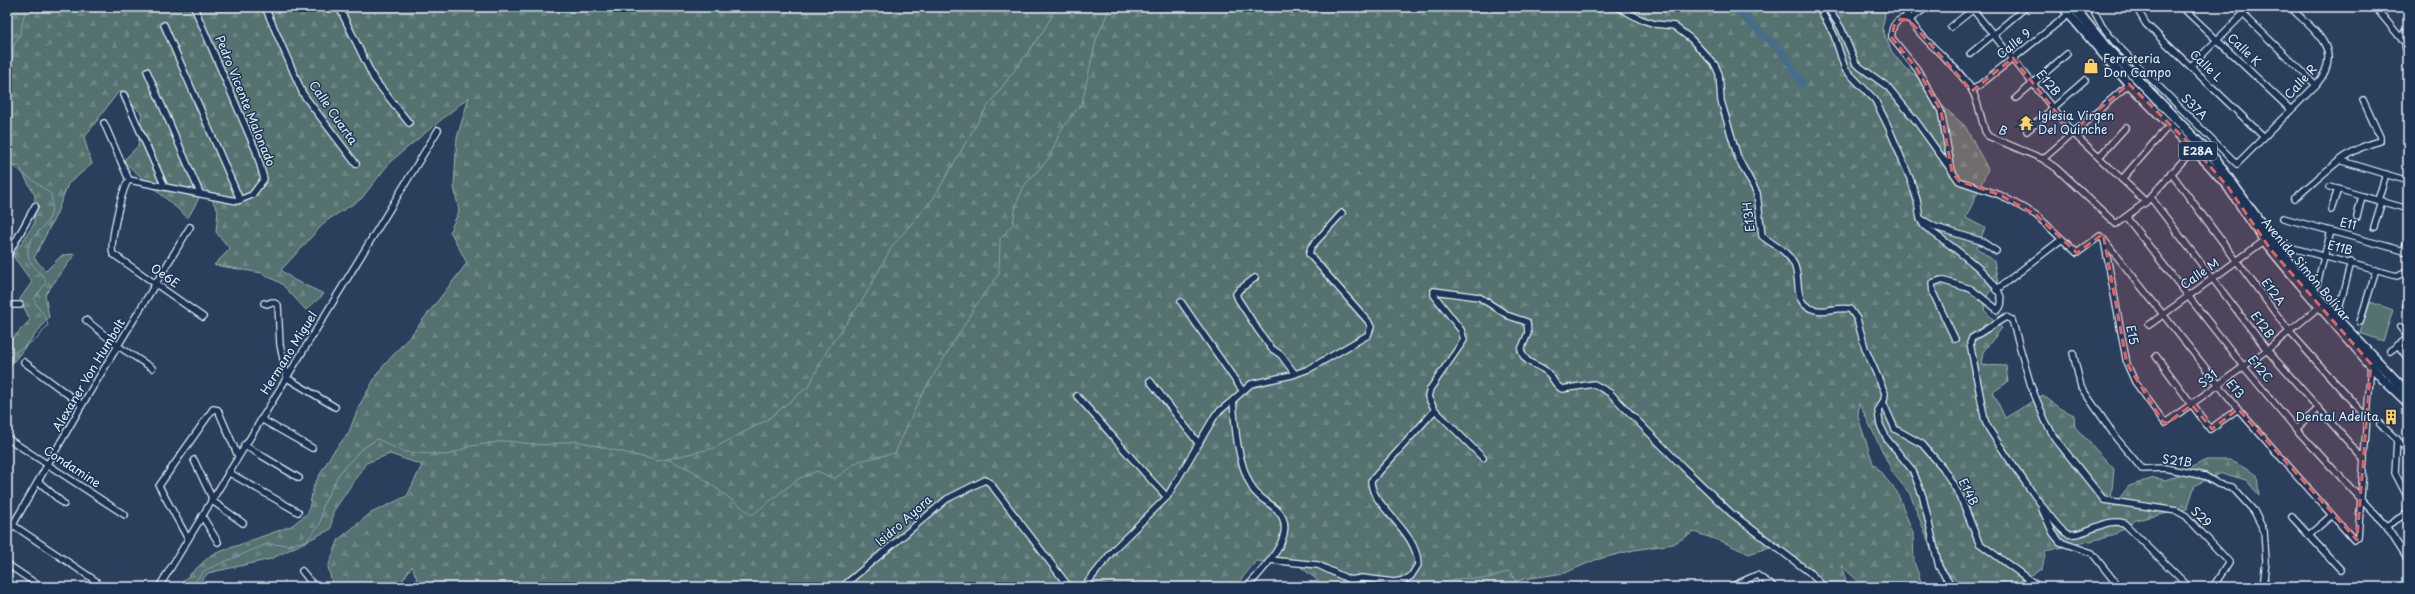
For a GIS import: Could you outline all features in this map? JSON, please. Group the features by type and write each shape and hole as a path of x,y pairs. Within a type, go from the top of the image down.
{"highway":[{"name":"Avenida Simón Bolívar","path":"2063,7 2129,84 2211,167 2264,241 2319,307 2370,364 2408,403"},
{"name":"Avenida Simón Bolívar","path":"2074,7 2107,48 2215,159 2278,248 2345,327 2408,393"}],"street":[{"name":"Pedro Vicente Malonado","path":"194,7 264,174 261,185 252,195 240,200"},
{"name":"Calle Cuarta","path":"265,7 303,94 356,164"},
{"path":"339,7 374,79 408,123"},
{"name":"E13H","path":"1618,7 1640,20 1674,26 1709,56 1719,74 1721,101 1738,158 1756,190 1762,236 1787,254 1794,264 1798,295 1807,306 1820,310 1845,308 1853,312 1884,393 1883,402"},
{"path":"1819,7 1834,35 1845,69 1875,100 1888,126 1915,194 1920,219 1924,226 1940,240 1985,272 1996,290 2001,303 1998,310 1971,289 1941,280 1932,283 1933,294 1955,339"},
{"path":"1827,7 1842,28 1856,64 1888,86 1916,121 1958,181 2000,195 2036,215 2077,253 2100,236 2104,240"},
{"name":"B","path":"1903,7 1909,20 1960,73 1972,91 1984,131 1988,136 2043,159 2056,168 2116,224 2127,218"},
{"path":"1927,7 1909,20 1904,18 1898,21 1892,32 1892,38 1917,69 1941,111 1952,172"},
{"path":"1970,54 2026,7"},
{"name":"S37A","path":"2092,7 2102,26 2117,45 2237,164"},
{"name":"Calle L","path":"2136,7 2146,24 2264,137"},
{"name":"Calle K","path":"2182,7 2291,110"},
{"name":"Calle R","path":"2237,164 2316,85 2327,70 2329,56 2326,45 2290,7"},
{"path":"2375,7 2402,37 2405,43 2408,60"},
{"path":"1951,27 1973,8"},
{"name":"E12B","path":"1973,8 2072,132 2122,179 2149,200 2214,279 2267,350 2364,460"},
{"name":"Calle 9","path":"1972,91 2068,14"},
{"path":"2191,66 2244,14 2316,85"},
{"path":"104,123 129,180 165,186 228,200 240,200 164,25"},
{"path":"2402,37 2408,28"},
{"path":"2016,98 2067,54"},
{"path":"147,72 200,194"},
{"path":"2027,131 2085,80"},
{"path":"2043,159 2072,132 2129,84"},
{"path":"124,95 165,186"},
{"path":"2294,199 2332,166 2342,161 2350,153 2367,143 2381,139 2363,100"},
{"path":"2099,157 2126,127"},
{"name":"Hermano Miguel","path":"158,587 438,130"},
{"path":"2122,179 2165,130"},
{"path":"2127,218 2149,200 2189,154"},
{"path":"2342,161 2408,181"},
{"name":"E12A","path":"2171,174 2289,331 2366,417"},
{"path":"2374,227 2386,174"},
{"name":"Oe6E","path":"129,180 122,198 114,233 113,254 203,317"},
{"path":"2330,186 2408,209"},
{"path":"2331,210 2338,189"},
{"path":"2357,217 2362,196"},
{"path":"7,257 35,206"},
{"path":"1084,587 1115,548 1167,497 1216,414 1233,400 1242,390 1251,384 1295,374 1325,361 1365,338 1370,331 1368,321 1309,254 1311,247 1342,213"},
{"name":"E12C","path":"2127,218 2243,366 2296,429 2386,526"},
{"name":"E11","path":"2283,218 2406,252"},
{"path":"1920,219 1935,227 1980,241 1996,251"},
{"name":"Alexaner Von Humbolt","path":"7,535 49,465 82,405 157,284 190,226"},
{"path":"2317,284 2331,231"},
{"path":"1996,290 2062,239"},
{"path":"2406,252 2408,239"},
{"name":"E13","path":"2104,240 2218,386 2354,540 2358,537 2361,498"},
{"name":"E15","path":"2104,240 2127,364 2135,382 2165,423"},
{"name":"Calle M","path":"2149,325 2264,241"},
{"name":"E11B","path":"2278,248 2285,246 2351,262 2397,276 2408,270"},
{"path":"2339,310 2351,262"},
{"path":"2360,322 2376,270"},
{"path":"1255,278 1239,290 1236,294 1238,299 1271,348 1281,355 1295,374"},
{"path":"1483,458 1435,410 1428,397 1430,389 1464,340 1461,330 1434,295 1434,290 1479,297 1509,316 1527,322 1528,333 1521,350 1526,361 1548,372 1557,386 1562,389 1594,384 1610,393 1683,467 1732,513 1809,572 1824,587"},
{"path":"264,302 267,304 275,303 278,305 280,344 287,378 335,407"},
{"path":"1181,302 1242,390"},
{"path":"7,306 20,305"},
{"name":"S31","path":"2165,423 2267,350 2319,307"},
{"name":"S29","path":"2038,500 1985,421 1970,343 1972,338 2006,317 2012,320 2031,386 2054,437 2100,497 2108,502 2118,502 2177,511 2186,516 2229,562 2213,587"},
{"path":"86,320 118,346 152,368"},
{"path":"2390,351 2408,338 2400,327"},
{"path":"2398,345 2408,359"},
{"name":"S21B","path":"2073,353 2081,388 2117,439 2142,469 2164,468 2205,476 2218,484 2232,487 2254,512 2261,523 2266,540 2263,587"},
{"path":"2156,356 2192,405 2212,429 2238,409"},
{"path":"24,362 82,405"},
{"path":"2361,498 2370,364"},
{"path":"1150,381 1199,444"},
{"path":"1077,396 1103,424 1129,457 1167,497"},
{"path":"1233,400 1236,439 1250,485 1254,492 1278,511 1285,529 1284,538 1270,560 1247,587"},
{"path":"1883,402 1878,410 1883,432 1913,471 1923,497 1939,567 1953,587"},
{"name":"E14B","path":"1883,402 1896,429 1922,444 1943,468 1960,496 1979,543 2038,587"},
{"path":"188,539 159,486 213,409 218,410 238,456"},
{"path":"2296,429 2318,409"},
{"path":"1270,560 1318,565 1350,580 1362,578 1394,582 1405,580 1411,576 1418,565 1416,551 1405,532 1373,491 1371,481 1435,410"},
{"path":"261,419 312,448"},
{"path":"2380,424 2408,450"},
{"name":"Condamine","path":"7,438 125,516"},
{"path":"2397,439 2395,473 2408,498"},
{"path":"244,445 299,478"},
{"path":"194,460 212,499 243,523"},
{"path":"228,472 298,512"},
{"name":"Isidro Ayora","path":"842,587 947,499 985,480 990,483 1069,587"},
{"path":"39,482 64,504"},
{"path":"2038,500 2053,533 2060,542 2092,553 2119,587"},
{"path":"2038,500 2067,534 2114,522 2124,524 2189,587"},
{"path":"2408,513 2386,526 2408,560"},
{"path":"2309,535 2332,515"},
{"path":"202,516 218,542"},
{"path":"2292,517 2341,570"},
{"path":"13,525 96,581"},
{"path":"7,564 41,587"},
{"path":"302,571 315,587"},
{"path":"1730,587 1752,575 1759,575 1774,587"},
{"path":"1739,587 1745,579"}],"highlighted area":[{"path":"1900,19 1909,20 1972,91 2013,58 2072,132 2129,84 2194,148 2228,187 2271,250 2371,364 2357,540 2238,409 2212,429 2192,405 2167,423 2163,422 2127,364 2103,234 2077,253 2036,215 2000,195 1959,181 1952,172 1941,111 1917,69 1892,38 1894,26"}],"green space":[{"path":"7,7 1883,7 1885,15 1882,28 1892,52 1905,68 1922,80 1937,101 1965,126 1988,169 1966,218 1985,228 1977,248 1994,261 1998,282 1988,294 1984,310 2002,328 1983,352 1981,365 2006,366 2008,382 1993,392 2005,418 2043,395 2059,408 2074,415 2075,427 2114,469 2110,510 2129,486 2154,478 2166,480 2206,460 2230,460 2257,475 2259,495 2246,480 2222,473 2195,485 2187,509 2136,520 2112,536 2046,551 2042,569 2010,587 2003,581 1994,587 1969,587 1962,585 1937,564 1910,494 1893,473 1859,403 1858,417 1873,463 1897,492 1913,533 1914,562 1923,587 1864,587 1841,565 1848,587 1824,587 1779,544 1749,554 1723,542 1694,532 1673,544 1634,550 1595,560 1565,573 1524,579 1496,587 1326,587 1297,564 1256,561 1235,587 420,587 412,566 398,587 333,587 328,567 339,539 371,513 407,496 422,465 390,454 366,463 333,512 331,529 271,559 208,573 196,587 181,587 184,580 211,555 291,526 308,513 314,485 331,455 349,432 359,406 379,371 412,334 467,263 450,231 459,211 454,186 457,138 469,97 391,161 361,199 326,221 281,270 294,280 324,294 306,310 282,284 262,273 214,265 230,249 216,232 218,211 205,187 188,218 123,161 138,146 142,114 119,91 84,138 92,164 68,184 56,215 34,258 46,271 62,255 75,254 45,295 49,317 7,370 7,344 30,320 20,299 32,282 13,256 34,224 35,196 19,166 7,167"},
{"path":"2370,302 2393,310 2383,341 2360,333"}],"waterway":[{"path":"7,79 11,70 14,45 20,34 26,7"},
{"path":"190,587 205,570 267,544 291,545 307,540 320,524 323,505 339,474 359,451 377,439 404,452 448,455 471,446 506,441 543,445 577,441 659,461 714,448 767,420 809,386 826,352 862,301 893,245 933,199 983,113 1042,33 1057,7"},
{"path":"667,459 693,471 752,515 798,479 817,471 834,479 859,461 895,453 920,398 975,307 999,274 1000,239 1013,224 1016,204 1024,186 1050,157 1060,131 1082,103 1096,40 1110,7"},
{"path":"1740,13 1783,53 1802,84"},
{"path":"7,161 51,194 52,206 46,223 31,240 28,246 28,255 31,263 45,279 46,283 34,299 45,316 48,325 37,339 7,357"},
{"path":"1439,587 1450,580 1462,578 1488,578 1509,571 1520,587"}],"place":[{"name":"Ferreteria Don Campo","path":"2091,66"},
{"name":"Iglesia Virgen Del Quinche","path":"2026,123"},
{"name":"Dental Adelita","path":"2391,417"}]}
